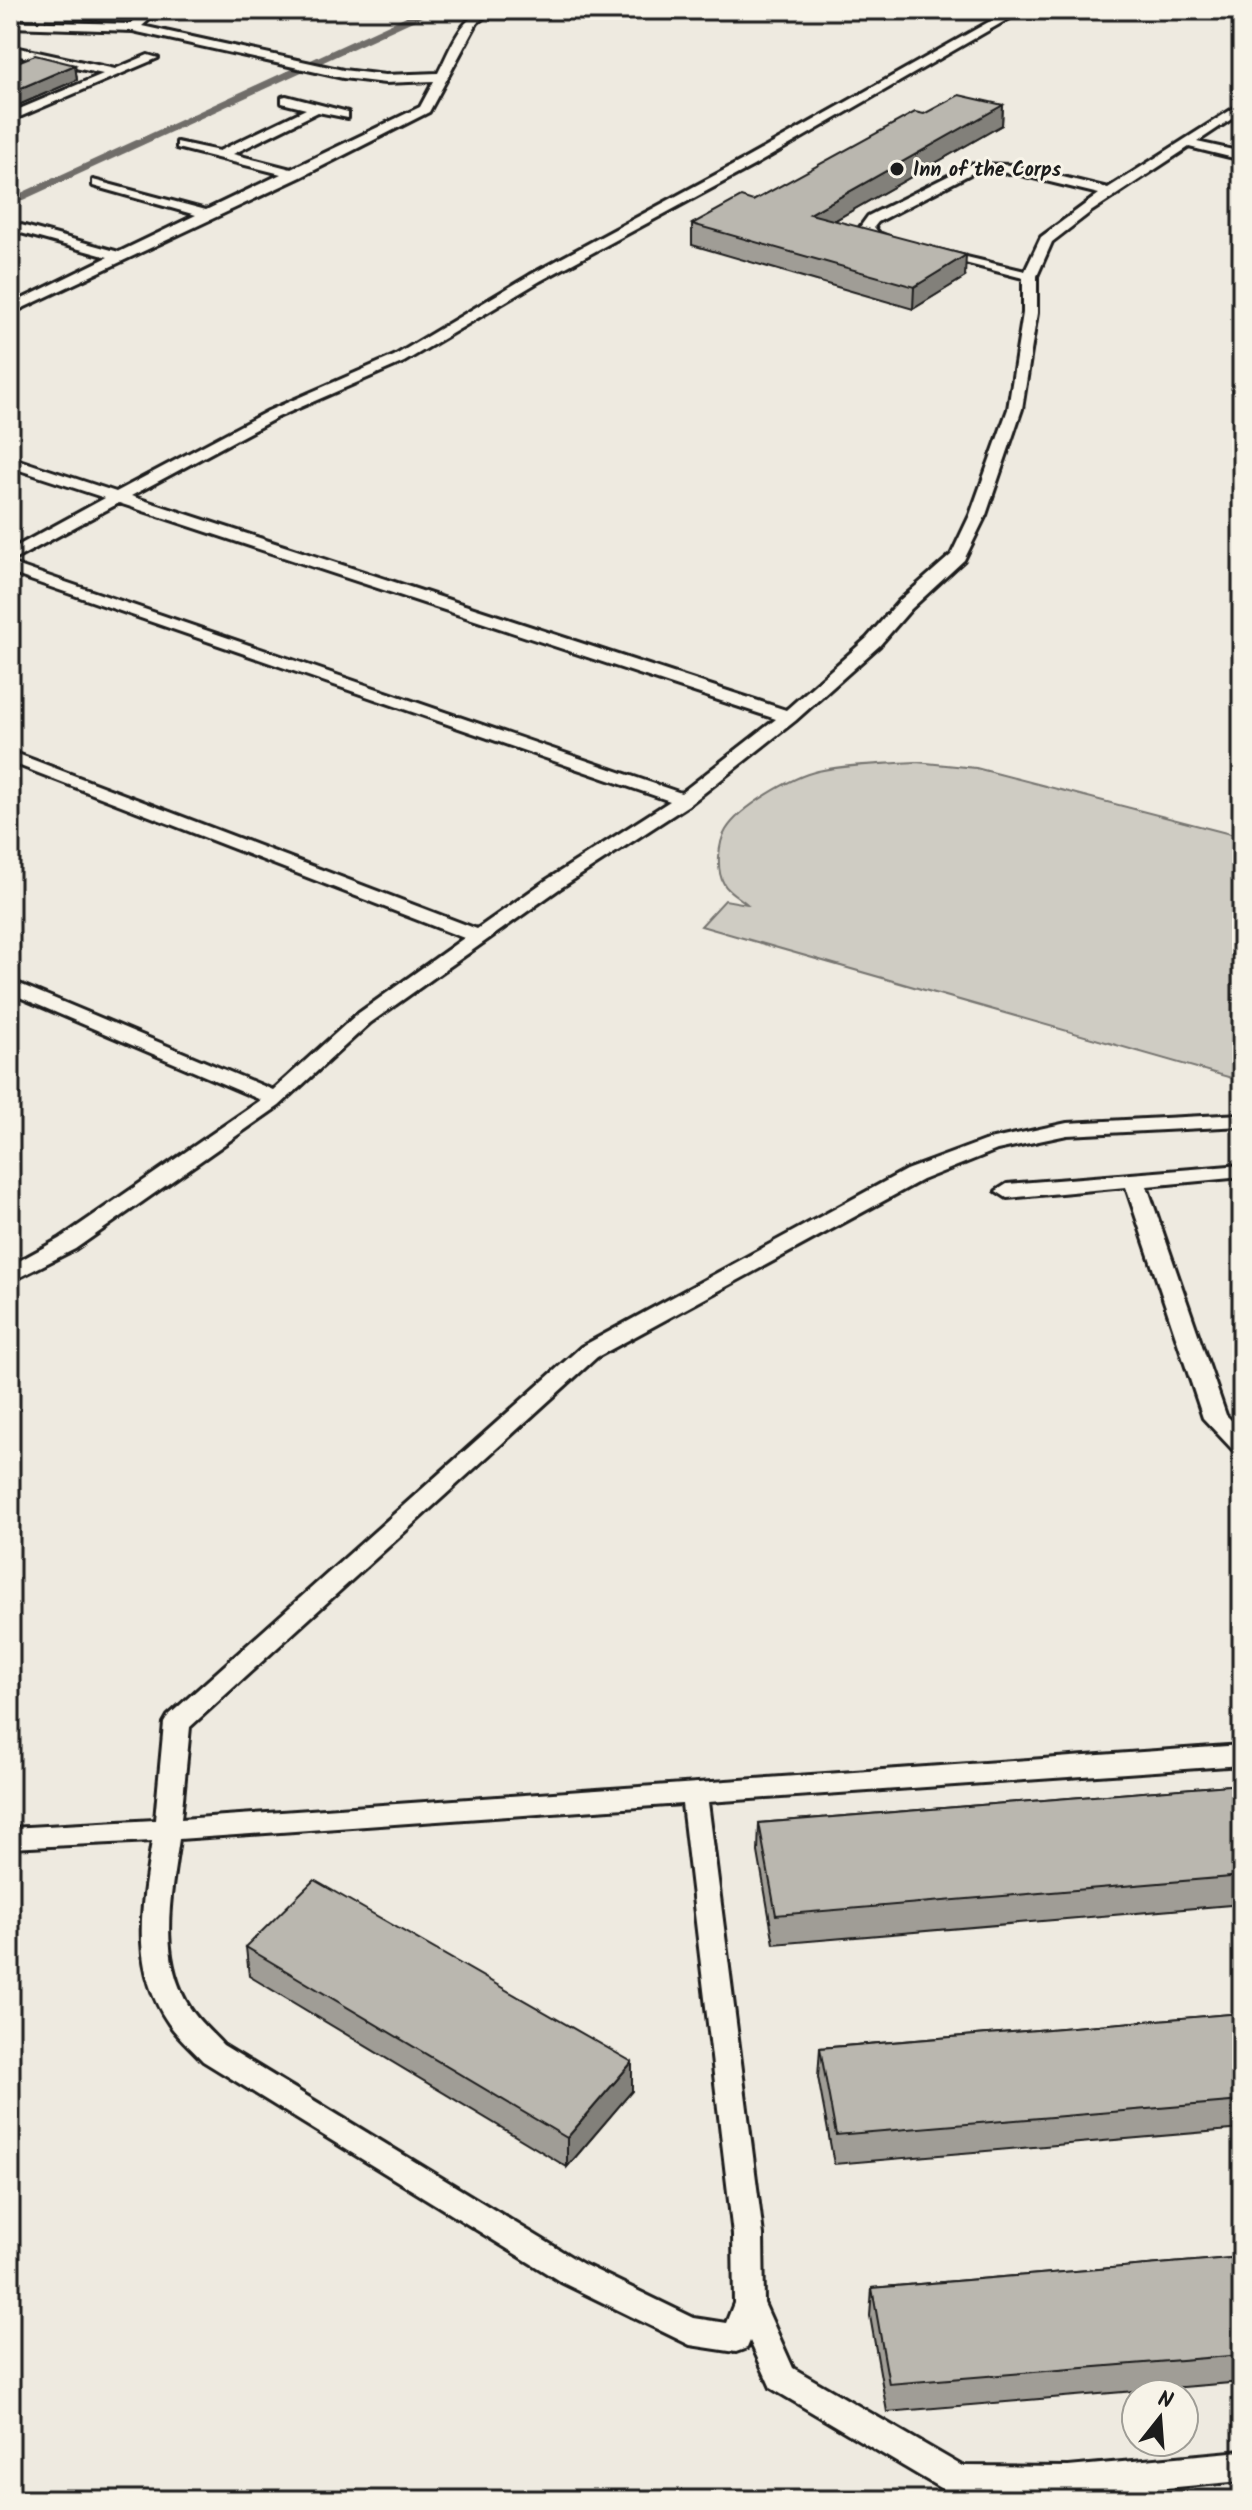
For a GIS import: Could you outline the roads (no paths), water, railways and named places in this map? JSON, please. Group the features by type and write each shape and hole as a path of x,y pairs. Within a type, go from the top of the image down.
{"lane":[{"path":"133,28 154,10"},
{"path":"234,10 278,15 297,10"},
{"path":"10,310 425,109 472,21 487,10"},
{"path":"10,557 273,414 399,359 535,278 748,163 1018,10"},
{"path":"10,24 133,28 343,74 385,79 441,77"},
{"path":"10,50 116,73"},
{"path":"22,68 47,57"},
{"path":"10,117 152,58"},
{"path":"286,100 344,115"},
{"path":"14,1269 67,1244 275,1099 363,1019 552,885 684,800 789,717 873,642 905,605 958,557 978,515 1015,409 1030,313 1030,276 1046,240 1242,107"},
{"path":"221,155 317,108"},
{"path":"1186,143 1242,156"},
{"path":"181,145 296,174"},
{"path":"914,249 874,236 867,227 873,219 972,168 1013,169 1111,193"},
{"path":"98,183 210,215"},
{"path":"10,226 121,257"},
{"path":"929,252 1030,276"},
{"path":"10,298 25,303"},
{"path":"10,462 789,717"},
{"path":"10,568 684,800"},
{"path":"10,756 479,937"},
{"path":"10,986 275,1099"},
{"path":"694,1793 748,2235 749,2303 736,2338 690,2331 572,2273 213,2053 179,2016 160,1973 153,1926 167,1830 177,1723 589,1352 914,1175 991,1145 1067,1129 1242,1120"},
{"path":"1007,1191 1242,1171"},
{"path":"1134,1180 1215,1418 1242,1445"},
{"path":"10,1838 167,1830 1242,1755"},
{"path":"749,2303 782,2378 957,2490 1242,2466"}],"waterway":[{"path":"10,202 428,10"}],"place":[{"name":"Inn of the Corps","path":"897,169"}]}
